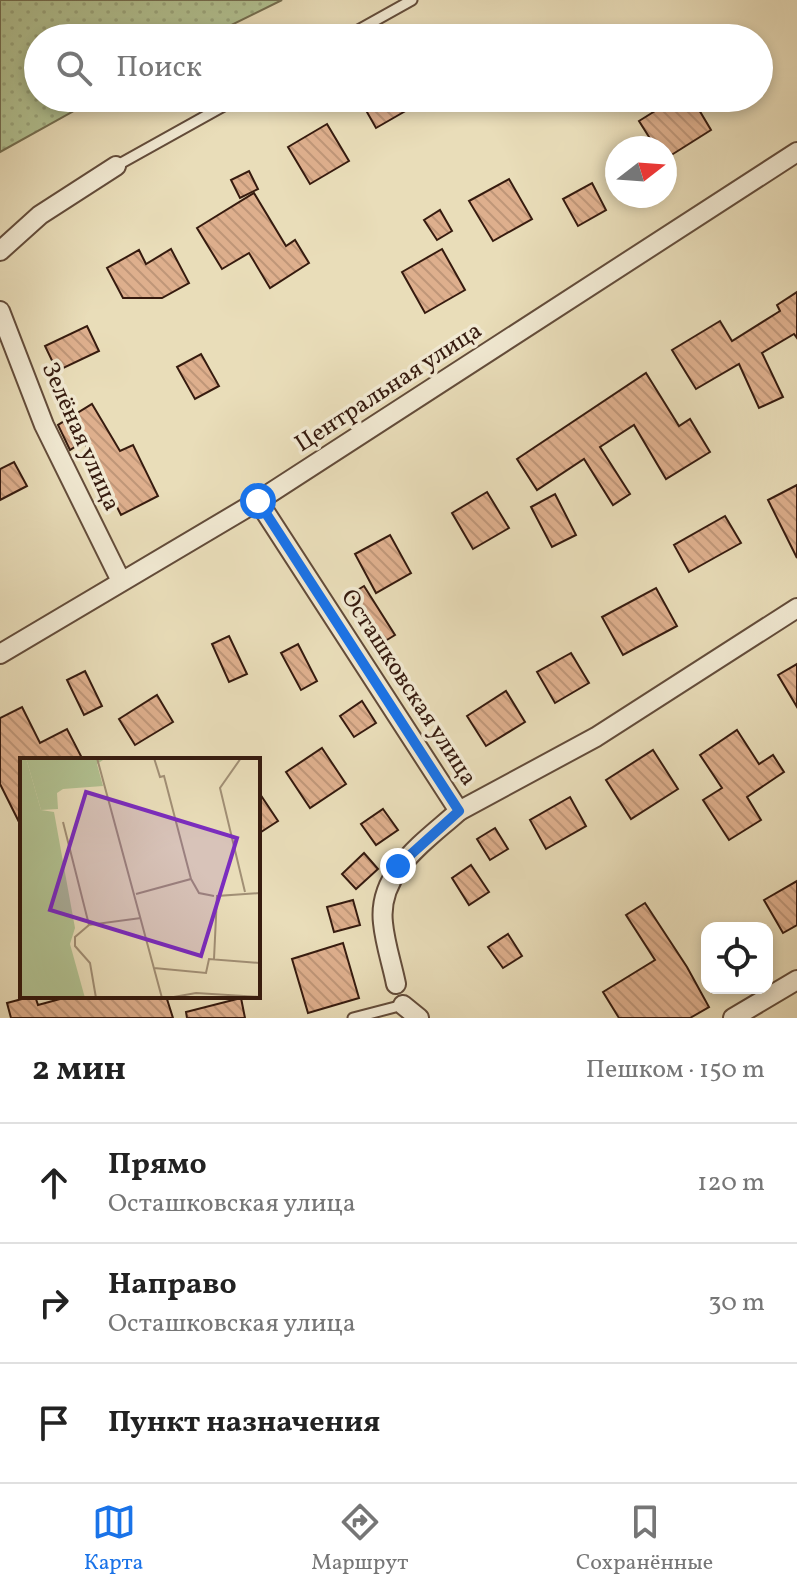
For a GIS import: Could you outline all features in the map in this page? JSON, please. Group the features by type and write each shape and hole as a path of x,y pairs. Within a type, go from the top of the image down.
{"street":[{"name":"Центральная улица","path":"0,654 258,501 797,152"},
{"path":"0,251 40,215 116,166"},
{"name":"Зелёная улица","path":"0,311 44,425 121,581"},
{"name":"Осташковская улица","path":"258,501 459,811 398,866 385,892 382,921 396,984"},
{"path":"459,811 596,737 797,608"},
{"path":"733,1018 797,980"},
{"path":"403,1005 419,1018"}],"lane":[{"path":"369,24 412,0"},
{"path":"116,166 213,112"},
{"path":"353,1018 403,1005"}],"green space":[{"path":"0,0 282,0 233,24 24,24 24,112 72,112 0,152"}],"building":[{"path":"367,112 404,112 376,128"},
{"path":"653,112 700,112 711,130 677,151 677,136 648,136 639,121"},
{"path":"327,124 349,161 310,184 288,147"},
{"path":"249,171 258,189 240,198 231,180"},
{"path":"509,179 532,219 493,241 469,201"},
{"path":"592,183 606,210 578,226 563,199"},
{"path":"254,193 286,246 295,240 309,263 270,288 249,253 222,269 197,228"},
{"path":"440,210 452,231 437,240 424,220"},
{"path":"171,249 189,283 162,298 123,298 107,268 139,250 146,264"},
{"path":"442,249 465,290 425,313 402,272"},
{"path":"797,292 797,338 794,334 762,353 783,397 759,408 739,364 696,389 672,350 720,321 732,341 780,311 777,305"},
{"path":"87,326 99,351 57,371 45,346"},
{"path":"201,354 219,386 195,399 177,367"},
{"path":"646,373 679,426 690,419 710,452 666,479 634,425 600,447 630,494 613,505 584,459 537,490 517,459"},
{"path":"92,404 120,451 133,445 158,496 121,515 84,441 70,450 58,425"},
{"path":"14,462 27,486 0,500 0,469"},
{"path":"797,485 797,558 768,500"},
{"path":"487,492 509,528 473,549 452,513"},
{"path":"555,494 576,535 552,547 531,507"},
{"path":"725,516 741,543 689,572 674,545"},
{"path":"390,535 411,573 376,593 355,554"},
{"path":"364,586 395,635 382,643 351,594"},
{"path":"656,588 677,626 623,655 602,617"},
{"path":"229,636 247,674 229,682 212,644"},
{"path":"298,644 317,681 301,690 281,653"},
{"path":"571,653 589,683 555,703 537,672"},
{"path":"797,664 797,707 778,675"},
{"path":"85,671 102,706 84,715 67,680"},
{"path":"506,691 525,722 486,746 467,716"},
{"path":"157,695 173,722 135,745 119,719"},
{"path":"362,701 376,723 354,737 340,716"},
{"path":"22,707 40,743 67,729 82,758 20,758 20,824 0,784 0,718"},
{"path":"737,730 759,764 773,755 784,772 747,797 761,820 729,840 703,800 722,788 700,755"},
{"path":"322,748 346,784 310,808 286,772"},
{"path":"653,750 678,789 631,819 606,780"},
{"path":"260,794 278,821 260,833"},
{"path":"570,797 586,826 546,849 530,820"},
{"path":"383,809 398,830 376,845 361,824"},
{"path":"495,828 508,849 490,860 477,839"},
{"path":"364,853 378,869 356,889 342,874"},
{"path":"471,865 489,892 469,905 452,878"},
{"path":"797,881 797,925 783,933 764,900"},
{"path":"353,900 360,925 334,932 327,907"},
{"path":"645,903 709,1007 690,1018 619,1018 603,992 655,960 626,915"},
{"path":"508,934 522,956 503,968 488,947"},
{"path":"343,943 359,998 308,1013 292,959"},
{"path":"27,998 36,998 38,1005 64,998 167,998 173,1018 11,1018 7,1003"},
{"path":"241,998 245,1018 187,1018 186,1012"}],"route":[{"path":"258,501 459,811 398,866"}]}
